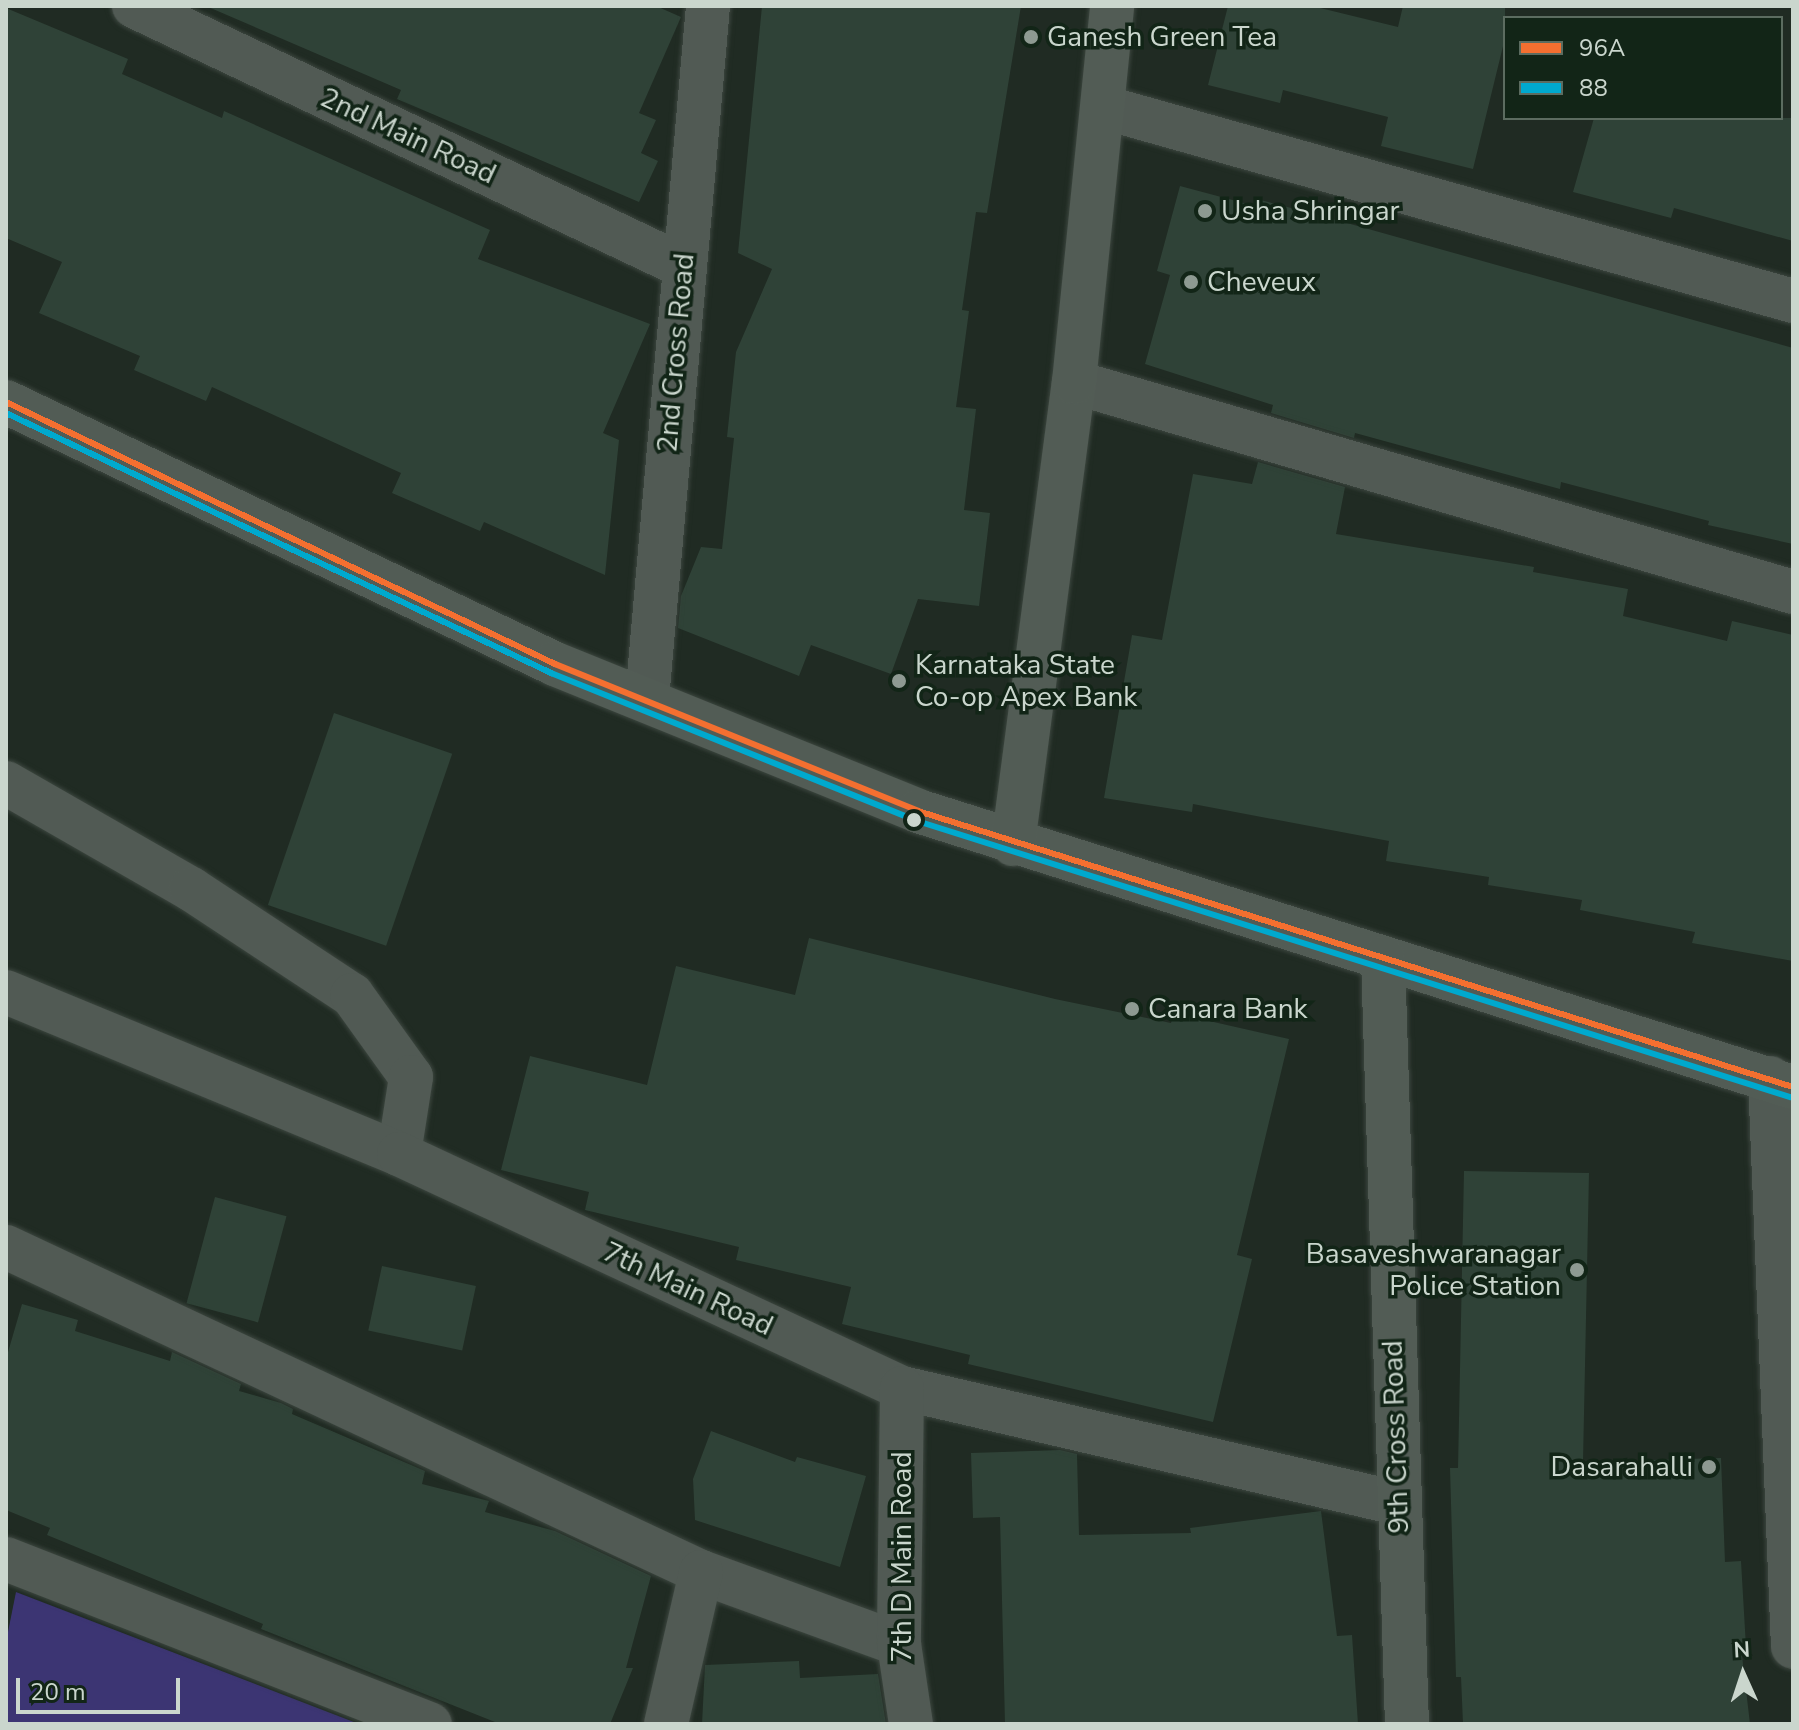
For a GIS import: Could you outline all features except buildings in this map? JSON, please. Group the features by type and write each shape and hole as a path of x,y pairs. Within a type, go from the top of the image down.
{"main road":[{"path":"1013,844 1074,382 1112,6"},
{"path":"6,402 555,664 918,811 1013,844 1781,1082"},
{"name":"9th Cross Road","path":"1383,958 1397,1503 1407,1724"}],"street":[{"name":"2nd Main Road","path":"134,6 683,266"},
{"name":"2nd Cross Road","path":"647,699 708,6"},
{"path":"1103,107 1793,301"},
{"path":"1074,382 1793,592"},
{"path":"6,783 191,889 352,995 411,1077 399,1154"},
{"name":"7th Main Road","path":"6,992 399,1154 902,1388 1397,1503"},
{"path":"1781,1082 1793,1647"},
{"path":"6,1247 701,1572 899,1644"},
{"name":"7th D Main Road","path":"902,1388 899,1644 911,1724"},
{"path":"6,1559 430,1724"},
{"path":"666,1724 701,1572"}],"shaded area":[{"path":"16,1592 359,1724 6,1724 6,1642"}],"transit line":[{"name":"96A","path":"6,402 555,664 918,811 1793,1087"},
{"name":"88","path":"6,413 551,673 914,820 1790,1097"}],"place":[{"name":"Ganesh Green Tea","path":"1031,37"},
{"name":"Usha Shringar","path":"1205,211"},
{"name":"Cheveux","path":"1191,282"},
{"name":"Karnataka State Co-op Apex Bank","path":"899,681"},
{"name":"Canara Bank","path":"1132,1009"},
{"name":"Basaveshwaranagar Police Station","path":"1577,1270"},
{"name":"Dasarahalli","path":"1709,1467"}]}
